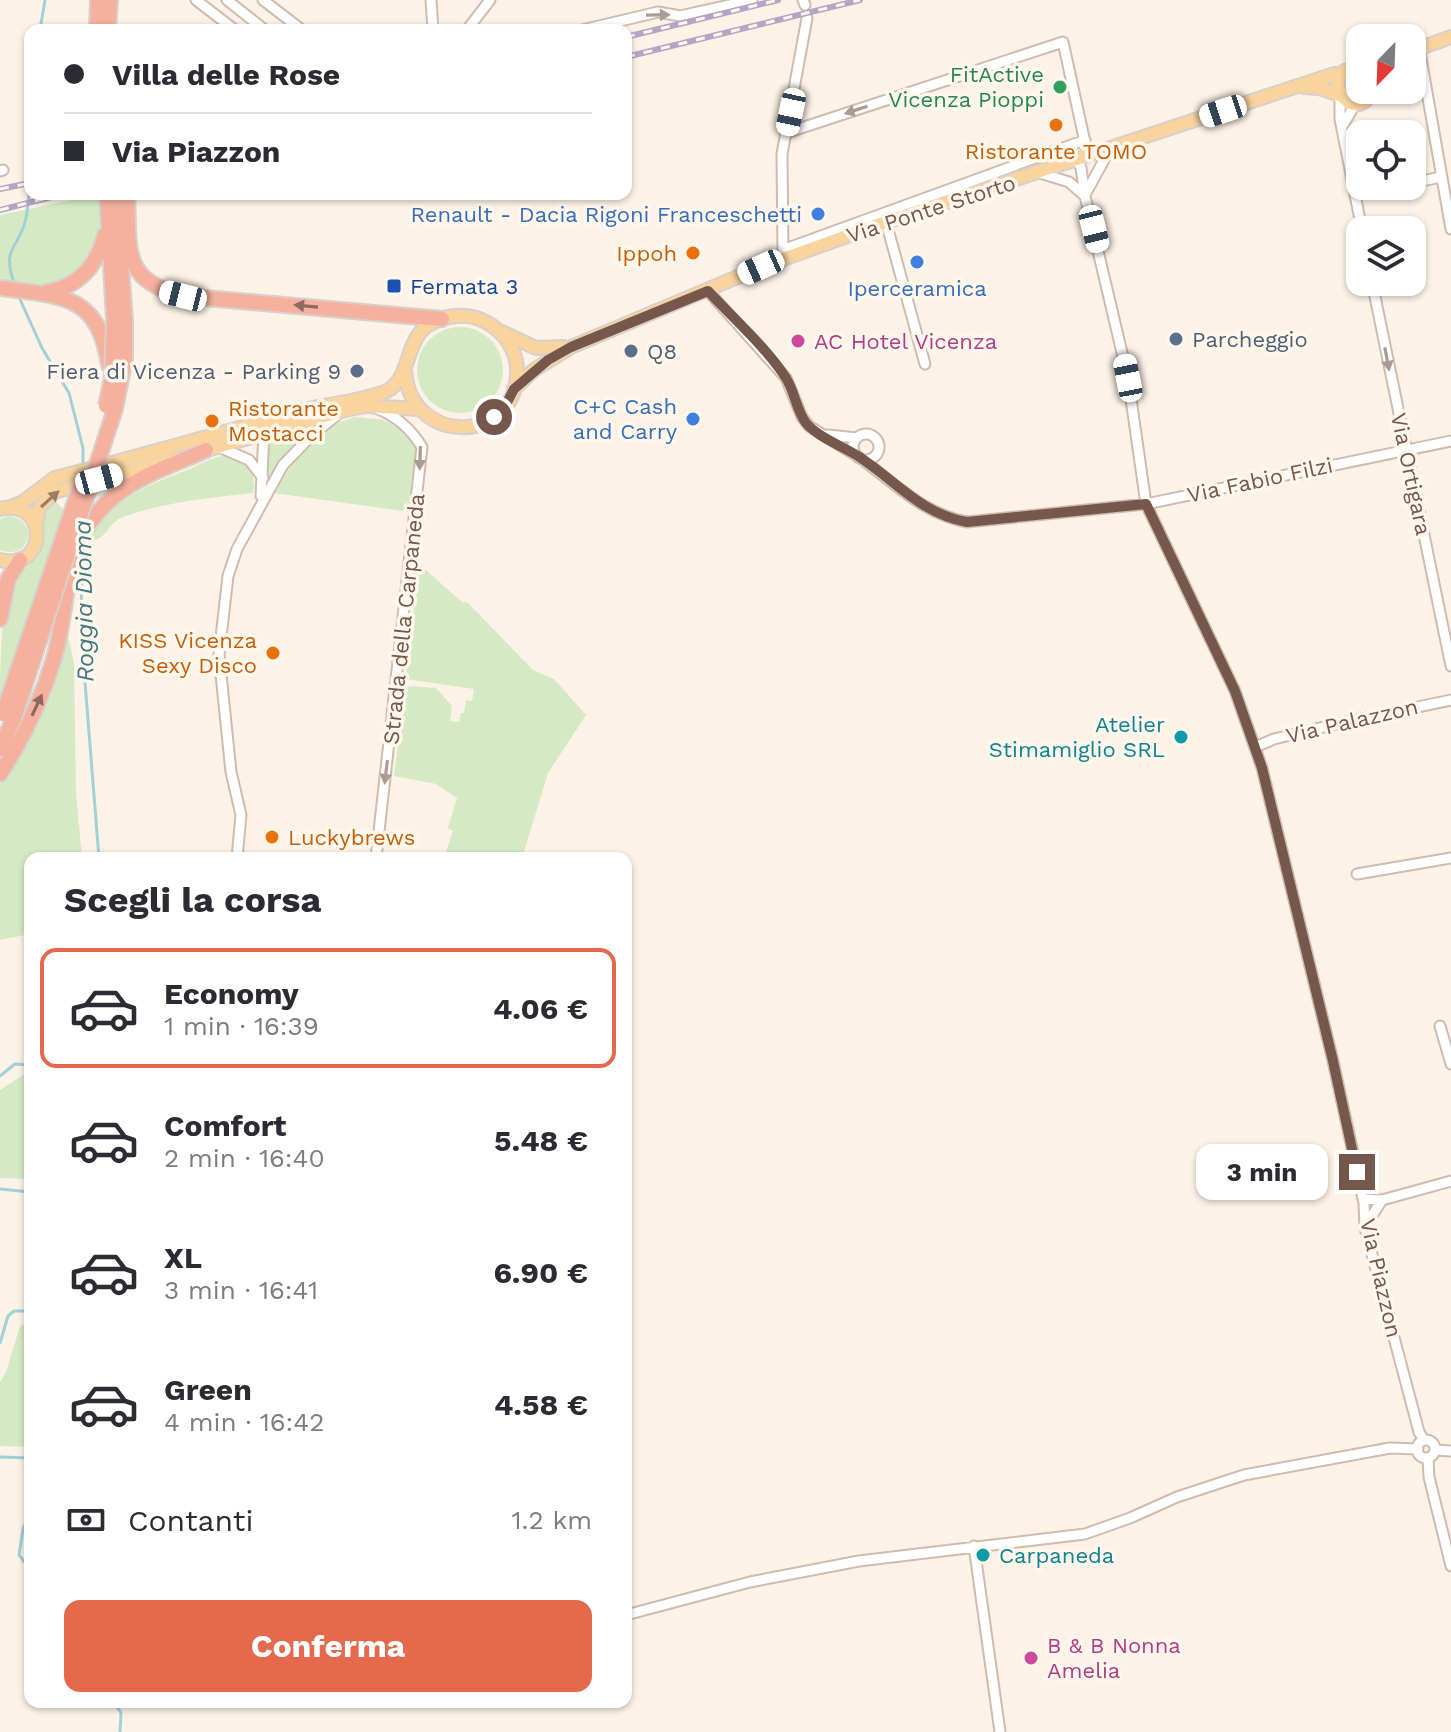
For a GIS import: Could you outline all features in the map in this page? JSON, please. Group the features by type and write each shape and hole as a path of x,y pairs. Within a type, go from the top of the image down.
{"highway":[{"path":"97,24 98,0"},
{"path":"108,24 110,0"},
{"path":"118,0 118,24"},
{"path":"6,718 115,409 125,359 107,227 107,200"},
{"path":"0,749 6,718 96,439 112,378 120,320 116,200"},
{"path":"127,200 130,255 134,266 140,275 164,291 183,296 442,319"},
{"path":"42,293 68,287 88,271 104,241 107,227"},
{"path":"11,290 42,293 75,303 96,321 107,351 112,378"},
{"path":"0,774 44,690 57,644 66,582 87,528 110,500 137,480 212,448"},
{"path":"0,619 8,579 20,560"}],"main road":[{"path":"1426,45 1451,37"},
{"name":"Via Ponte Storto","path":"514,389 534,370 571,347 708,291 783,254 1346,72"},
{"path":"1340,95 1338,86 1341,75"},
{"name":"Via Ponte Storto","path":"1297,87 1319,88 1346,100"},
{"path":"0,560 20,560 30,554 36,544 39,508 54,492 85,477 272,419 385,392 402,379 408,352 418,335 442,319 473,317 500,331 514,352 517,364 514,389 503,410 472,427 449,427 427,417 408,390 405,369"},
{"name":"Via Ponte Storto","path":"500,331 536,348 571,347"},
{"path":"6,508 23,502 52,479 85,477 212,448 345,410 371,406 419,409"},
{"path":"6,508 27,513 36,526"}],"street":[{"path":"196,0 227,24"},
{"path":"227,0 257,24"},
{"path":"263,0 294,24"},
{"path":"431,0 433,24"},
{"path":"472,24 490,0"},
{"path":"607,24 658,12 680,16 752,0"},
{"path":"807,18 782,154 783,254 1085,140"},
{"name":"Via Piazzon","path":"786,133 1063,42 1085,140 1083,158 1075,180 1082,193 1128,378 1146,504 1235,691 1255,747 1333,1061 1363,1199 1365,1228 1420,1444"},
{"path":"1340,95 1346,148"},
{"path":"1426,103 1449,206 1451,229"},
{"path":"1342,127 1355,104"},
{"path":"1040,173 1069,182 1082,193 1110,149"},
{"path":"1426,180 1441,177"},
{"path":"886,222 925,364"},
{"path":"708,291 786,378 802,417 817,433 857,438 867,434 876,438 879,446 877,454 867,460 859,457 853,445 857,438"},
{"name":"Via Ortigara","path":"1375,296 1451,666"},
{"name":"Strada della Carpaneda","path":"371,406 398,419 412,430 422,447 377,852"},
{"path":"238,852 241,815 231,772 219,655 228,576 237,549 270,487 293,454 325,423 345,410"},
{"path":"260,507 262,434 272,419"},
{"name":"Via Fabio Filzi","path":"817,433 859,457 907,497 928,510 947,519 967,522 1146,504 1451,441"},
{"path":"212,448 249,460 263,478"},
{"name":"Via Fabio Filzi","path":"877,454 889,479"},
{"name":"Via Palazzon","path":"1255,747 1274,739 1332,725 1451,700"},
{"path":"1357,874 1451,858"},
{"path":"1440,1026 1451,1064"},
{"path":"1363,1199 1382,1200 1451,1181"},
{"path":"1365,1228 1382,1200"},
{"path":"1420,1444 1421,1454 1451,1451"},
{"path":"632,1613 750,1582 859,1561 1085,1534 1177,1497 1272,1469 1420,1444 1433,1445 1429,1477 1451,1566"},
{"path":"974,1546 1000,1732"}],"green space":[{"path":"72,200 101,200 103,228 91,265 51,290 0,285 0,215"},
{"path":"460,327 477,330 491,339 500,353 503,370 500,387 491,401 477,410 460,413 443,410 429,401 420,387 417,370 420,353 429,339 443,330"},
{"path":"355,417 389,422 414,446 418,458 410,512 274,493 289,469 317,437"},
{"path":"312,429 286,456 267,485 267,441"},
{"path":"223,456 248,468 253,478 253,493 171,504 123,517 95,540 87,553 81,552 102,521 125,499 153,484"},
{"path":"53,498 66,513 0,695 2,634 9,587 16,573 41,546 40,520"},
{"path":"8,516 25,524 28,531 25,545 11,552 0,550 0,519"},
{"path":"419,564 462,602 468,603 533,670 554,679 586,715 548,773 524,852 446,852 453,831 448,828 457,798 436,784 394,776 405,689 410,686 436,688 452,706 450,721 459,722 466,700 472,701 474,689 406,679"},
{"path":"68,636 74,663 76,793 81,852 24,852 24,935 0,940 0,785 32,733 55,683"},
{"path":"24,1074 24,1179 0,1178 0,1090"},
{"path":"24,1325 24,1447 0,1446 0,1382 20,1326"}],"waterway":[{"name":"Roggia Dioma","path":"41,24 45,0"},
{"name":"Roggia Dioma","path":"15,286 10,255 23,228 28,200"},
{"name":"Roggia Dioma","path":"19,297 42,348 69,393 83,448 83,467"},
{"name":"Roggia Dioma","path":"82,555 81,632 99,852"},
{"name":"Roggia Dioma","path":"0,1076 15,1064 24,1065"},
{"name":"Roggia Dioma","path":"0,1189 24,1191"},
{"name":"Roggia Dioma","path":"0,1343 8,1316 14,1311 24,1311"},
{"name":"Roggia Dioma","path":"0,1457 24,1458"},
{"name":"Roggia Dioma","path":"24,1527 19,1555 24,1561"},
{"name":"Roggia Dioma","path":"118,1708 121,1713 120,1732"}],"railway":[{"path":"632,36 778,0"},
{"path":"632,56 860,0"},
{"path":"0,189 24,184"},
{"path":"0,210 39,200"}],"place":[{"name":"FitActive Vicenza Pioppi","path":"1060,87"},
{"name":"Ristorante TOMO","path":"1056,125"},
{"name":"Renault - Dacia Rigoni Franceschetti","path":"818,214"},
{"name":"Ippoh","path":"693,253"},
{"name":"Iperceramica","path":"917,262"},
{"name":"Fermata 3","path":"394,286"},
{"name":"Parcheggio","path":"1176,339"},
{"name":"AC Hotel Vicenza","path":"798,341"},
{"name":"Q8","path":"631,351"},
{"name":"Fiera di Vicenza - Parking 9","path":"357,371"},
{"name":"C+C Cash and Carry","path":"693,419"},
{"name":"Ristorante Mostacci","path":"212,421"},
{"name":"KISS Vicenza Sexy Disco","path":"273,653"},
{"name":"Atelier Stimamiglio SRL","path":"1181,737"},
{"name":"Luckybrews","path":"272,837"},
{"name":"Carpaneda","path":"983,1555"},
{"name":"B & B Nonna Amelia","path":"1031,1658"}],"route":[{"path":"494,417 503,410 514,389 548,360 571,347 708,291 786,378 802,417 809,426 860,458 907,497 928,510 947,519 967,522 1146,504 1235,691 1262,768 1357,1172"}]}
